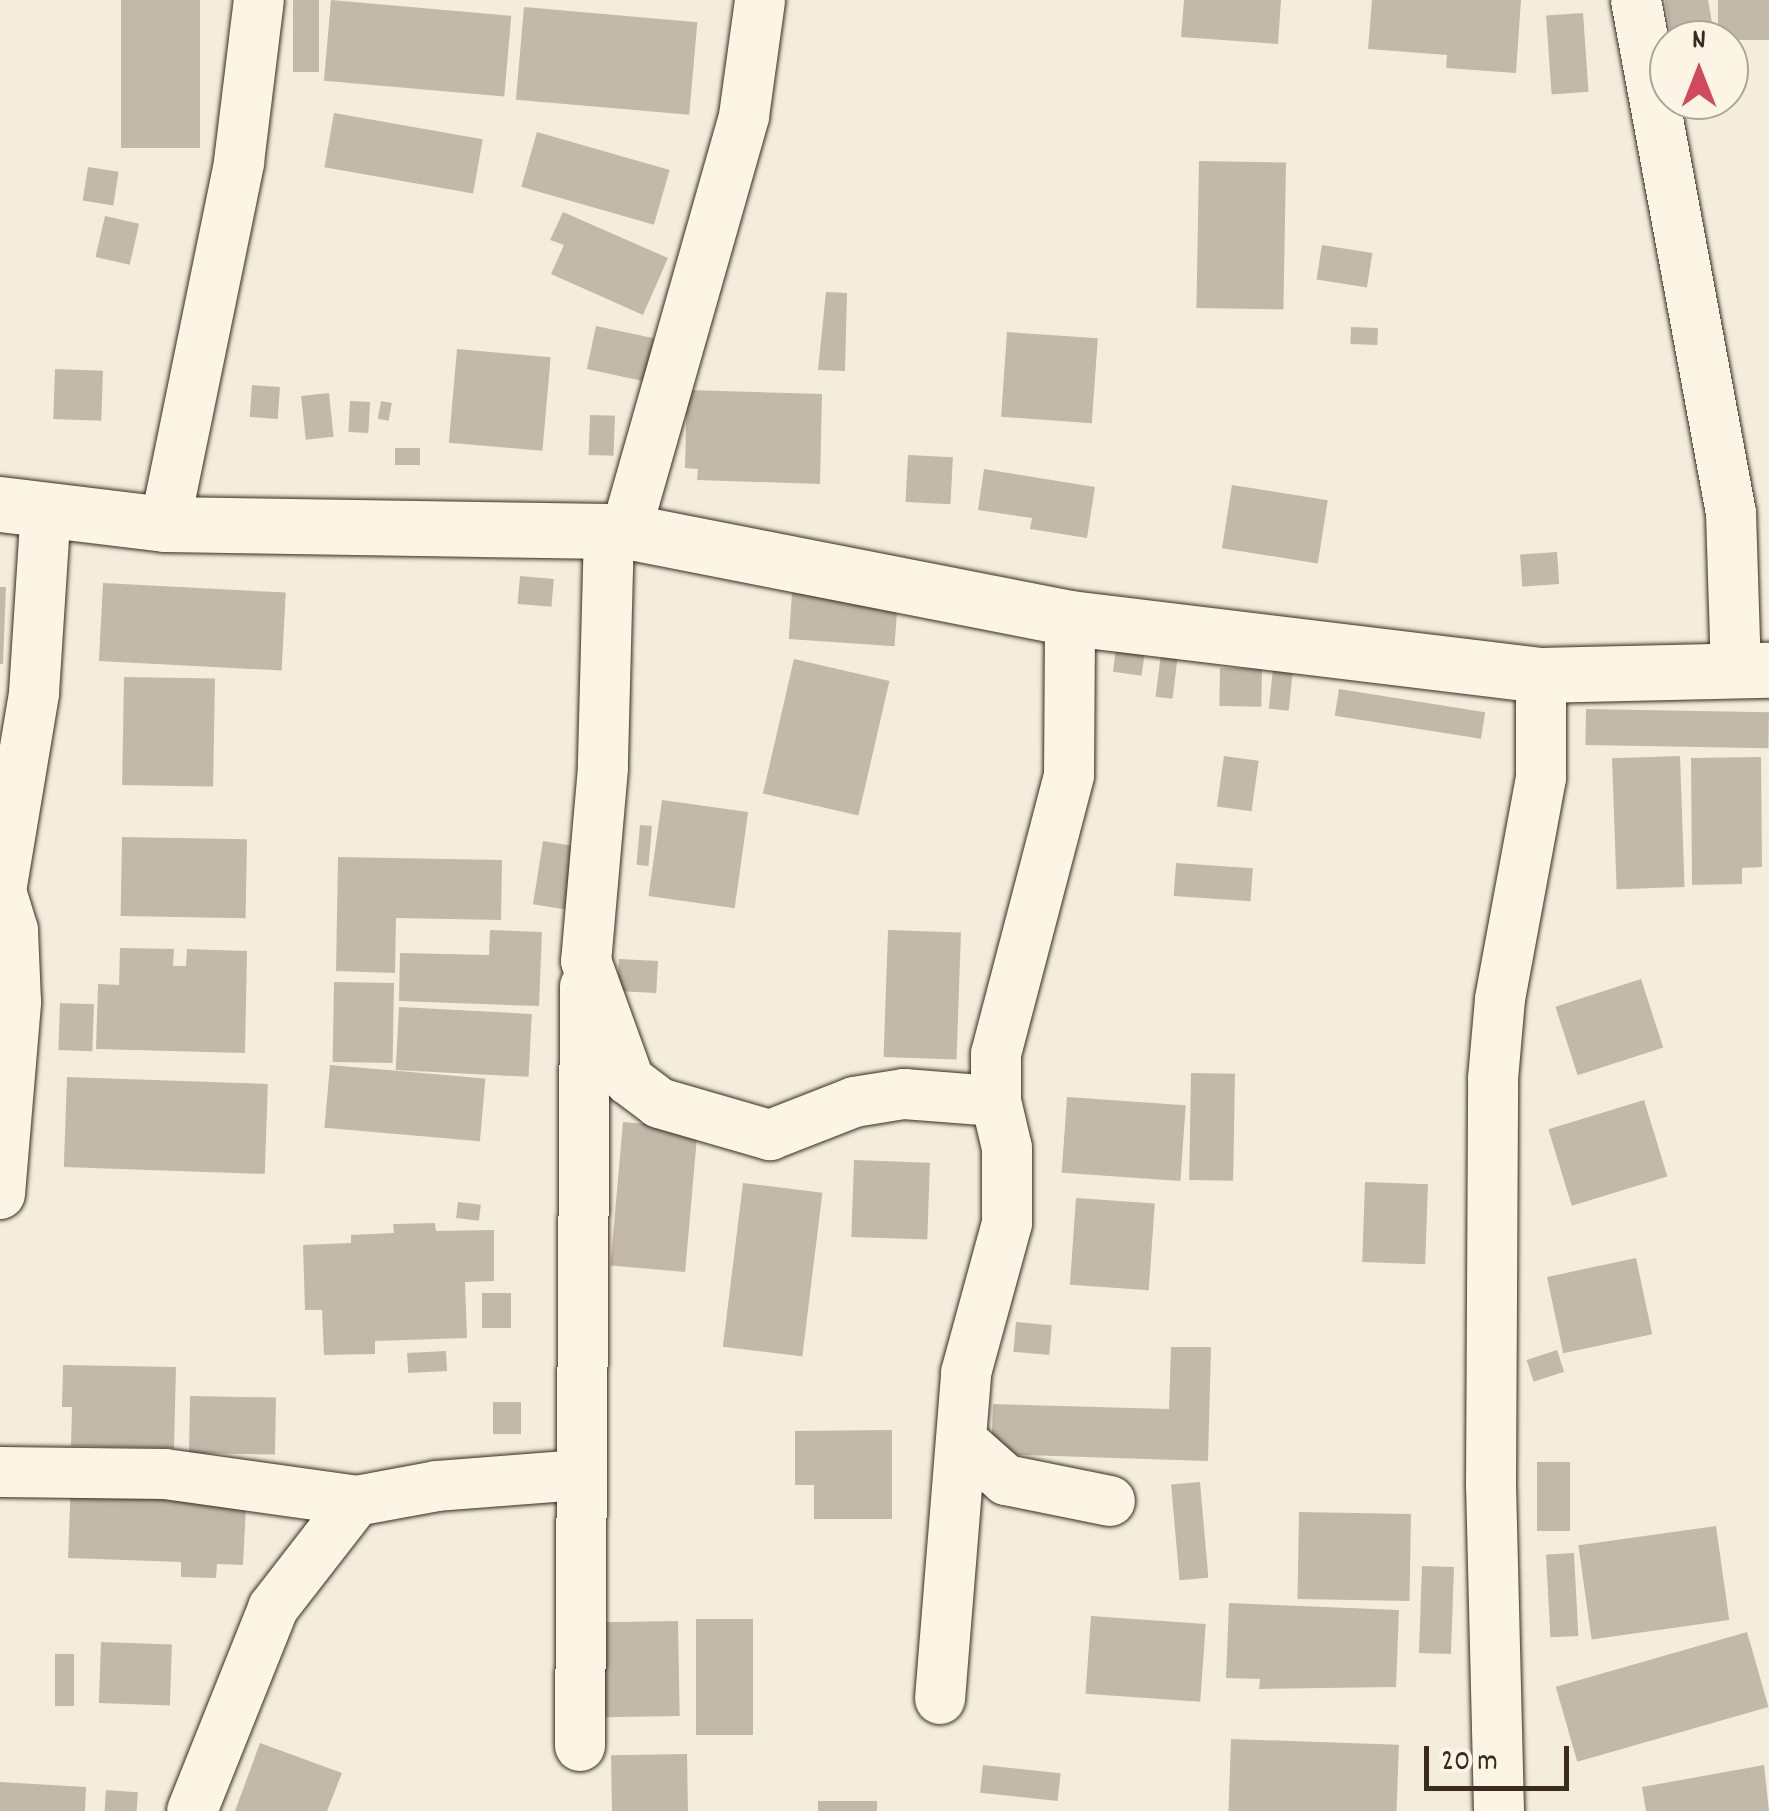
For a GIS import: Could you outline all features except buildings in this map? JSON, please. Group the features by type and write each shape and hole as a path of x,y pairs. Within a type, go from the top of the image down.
{"street":[{"path":"166,524 239,162 259,0"},
{"path":"580,1746 580,1113 587,931 603,768 617,532 744,116 760,0"},
{"path":"0,1194 16,1002 14,930 0,892 34,693 23,506 166,524 617,532 1070,618 1541,675 1752,670 1731,513 1636,0"},
{"path":"940,1699 966,1373 1006,1223 1008,1148 996,1101 996,1054 1069,775 1070,618"},
{"path":"1499,1811 1491,1486 1493,1079 1500,998 1541,778 1541,675"},
{"path":"587,931 586,961 630,1080 659,1103 770,1135 854,1102 888,1097 996,1101"},
{"path":"962,1441 1006,1480 1110,1501"},
{"path":"0,1472 165,1474 356,1501 437,1486 581,1476"},
{"path":"192,1811 273,1608 356,1501"}]}
